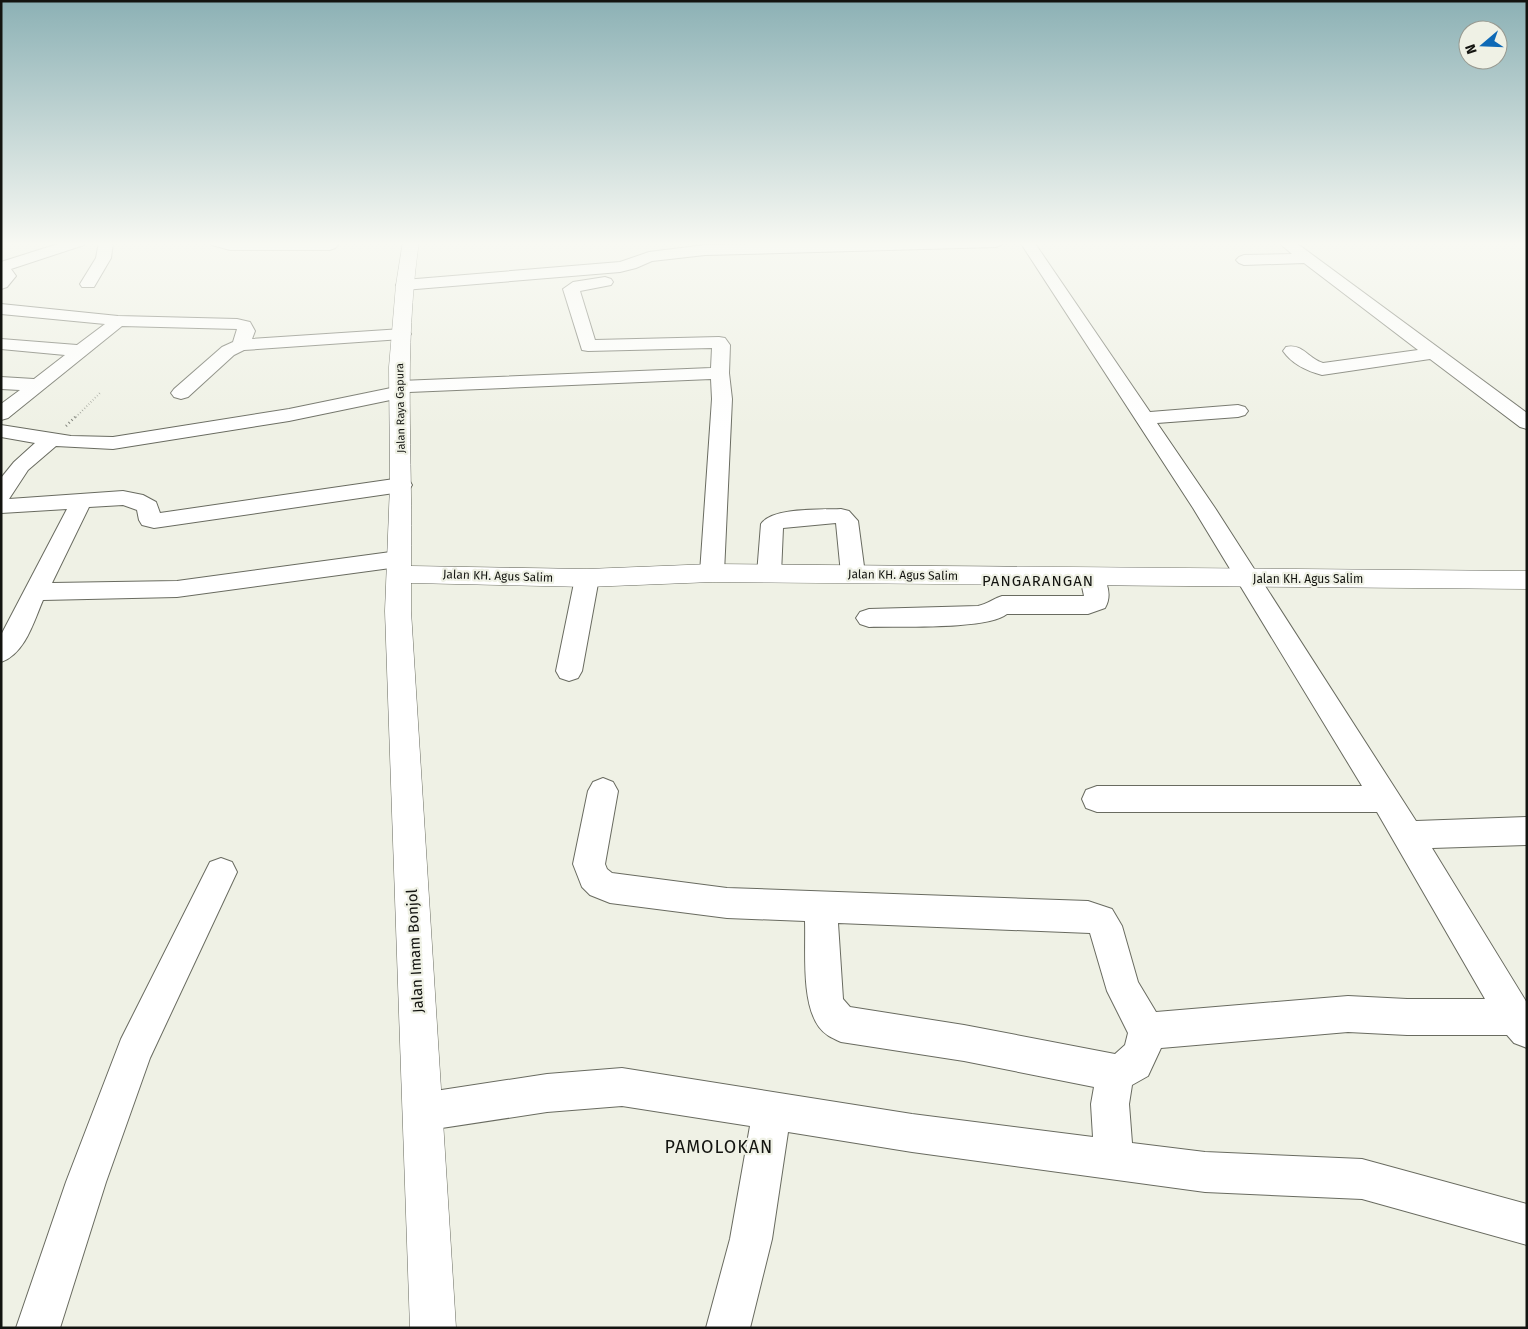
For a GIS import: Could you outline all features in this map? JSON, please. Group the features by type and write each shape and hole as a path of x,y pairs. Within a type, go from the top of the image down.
{"main road":[{"name":"Jalan Raya Gapura","path":"398,566 401,485 399,367 403,304"},
{"name":"Jalan KH. Agus Salim","path":"398,566 587,578 712,573 1527,580"},
{"name":"Jalan Imam Bonjol","path":"398,566 398,611 433,1328"}],"street":[{"path":"575,304 588,346 584,371"},
{"path":"1069,304 1204,508 1408,835 1521,1024"},
{"path":"1367,304 1527,423"},
{"path":"1,309 111,319 114,321 237,324 244,326 246,331 241,345"},
{"path":"2,344 40,318 43,313"},
{"path":"1,414 112,327 114,321"},
{"path":"181,393 228,351 241,345 402,334"},
{"path":"588,346 719,342 721,345 720,373 722,399 712,573"},
{"path":"2,344 82,351"},
{"path":"1292,351 1312,366 1322,369 1432,353"},
{"path":"500,370 720,373"},
{"path":"1,431 51,440 89,444 134,441 289,415 400,390 584,371"},
{"path":"1,383 38,385"},
{"path":"1145,418 1238,412"},
{"path":"1,494 21,466 51,440"},
{"path":"1,506 123,498 135,500 148,507 150,519 154,521 401,485"},
{"path":"1,652 14,637 82,500"},
{"path":"769,574 772,524 780,520 841,516 846,521 853,574"},
{"path":"35,592 177,589 398,566"},
{"path":"869,618 978,615 993,612 1002,606 1088,605 1096,602 1097,593 1092,577"},
{"path":"569,670 587,578"},
{"path":"603,791 589,864 592,875 598,884 610,888 728,903 821,906 1088,917 1100,920 1107,931 1112,956 1124,992 1147,1030 1138,1061 1126,1070 1115,1073 964,1042 842,1024 831,1014 825,999 821,906"},
{"path":"1097,799 1385,799"},
{"path":"1408,835 1527,831"},
{"path":"38,1328 86,1182 134,1052 221,872"},
{"path":"1147,1030 1248,1024 1348,1014 1521,1024"},
{"path":"1114,1159 1110,1104 1115,1073"},
{"path":"422,1112 526,1096 622,1087 912,1132 1205,1172 1362,1179 1527,1225"},
{"path":"728,1328 751,1239 772,1110"}],"path":[{"path":"51,440 100,393"}],"district":[{"name":"PANGARANGAN","path":"1038,581"},
{"name":"PAMOLOKAN","path":"719,1147"}]}
